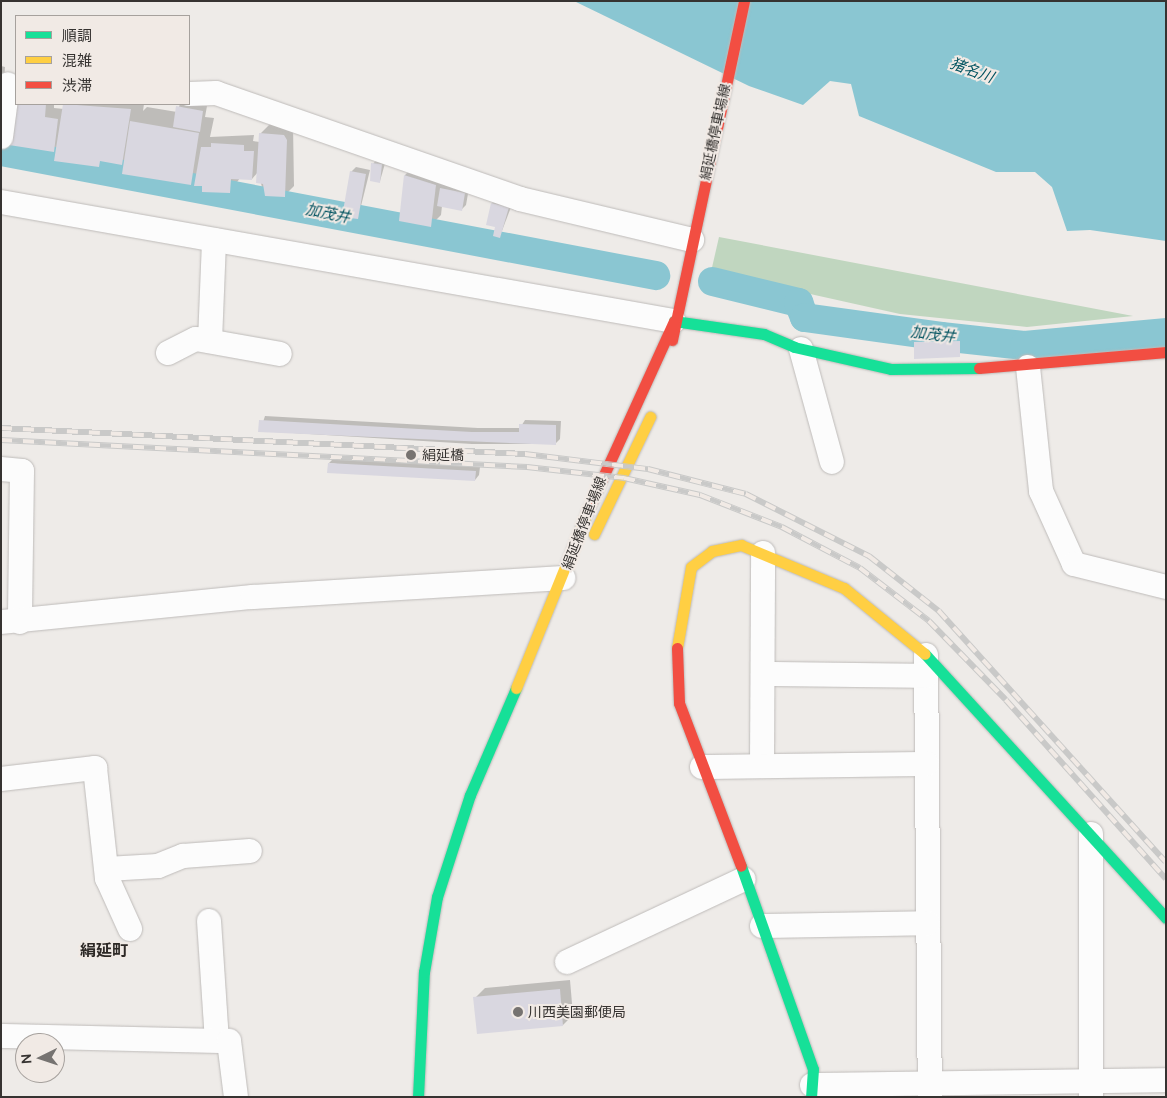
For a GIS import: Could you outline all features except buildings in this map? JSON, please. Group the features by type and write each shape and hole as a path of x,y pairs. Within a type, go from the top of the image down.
{"street":[{"name":"絹延橋停車場線","path":"666,372 683,279 744,1"},
{"path":"1,137 8,83"},
{"path":"190,94 216,93 520,199 692,240"},
{"path":"1,202 674,322 764,334 801,349 891,369 1028,367 1164,356"},
{"path":"210,341 214,240"},
{"name":"絹延橋停車場線","path":"564,578 582,522 674,322"},
{"path":"168,354 196,339 280,354"},
{"path":"801,349 832,462"},
{"path":"1028,367 1041,491 1074,564 1166,587"},
{"name":"絹延橋停車場線","path":"564,578 601,524 654,408"},
{"path":"1,469 22,471 11,622 253,597 564,578 470,795 437,897 424,972 418,1097"},
{"path":"1166,918 1091,834 926,666 844,588 741,545 712,551 691,567 683,594 675,668 678,694 702,767 813,1068 811,1091 1091,1088 1166,1080"},
{"path":"762,765 765,674 763,553"},
{"path":"765,674 926,666"},
{"path":"926,666 930,1090"},
{"path":"702,767 927,764"},
{"path":"1,779 95,768 106,869 130,929"},
{"path":"1091,834 1091,1088"},
{"path":"106,869 158,866 184,856 250,851"},
{"path":"567,962 744,879"},
{"path":"209,921 216,1040"},
{"path":"762,926 928,923"},
{"path":"1,1036 229,1041 236,1097"}],"green space":[{"path":"719,237 1133,316 1027,327 900,314 711,272"}],"water":[{"name":"猪名川","path":"574,1 1166,1 1166,241 1090,230 1067,231 1052,187 1035,172 996,172 859,116 851,84 830,81 803,105 749,86"}],"waterway":[{"name":"加茂井","path":"1,151 655,275"},
{"name":"加茂井","path":"712,281 798,302 804,317 941,336 1024,345 1166,332"}],"railway":[{"path":"1,428 525,454 648,469 746,494 869,556 939,611 1166,862"},
{"path":"1,440 527,467 624,478 700,495 782,527 860,568 929,621 1006,700 1166,879"}],"traffic: fast":[{"path":"674,321 764,334 794,347 891,369 979,368"},
{"path":"925,654 1166,918"},
{"path":"418,1097 424,972 437,897 470,795 516,688"},
{"path":"741,866 813,1069 811,1097"}],"traffic: slow":[{"path":"594,534 650,417"},
{"path":"516,688 587,512"},
{"path":"677,648 691,567 712,551 741,545 844,588 925,654"}],"traffic: jam":[{"path":"672,340 744,1"},
{"path":"587,512 674,321"},
{"path":"979,368 1166,352"},
{"path":"677,648 679,703 741,866"}],"place":[{"name":"絹延橋","path":"411,455"},
{"name":"川西美園郵便局","path":"518,1012"}],"district":[{"name":"絹延町","path":"104,950"}]}
